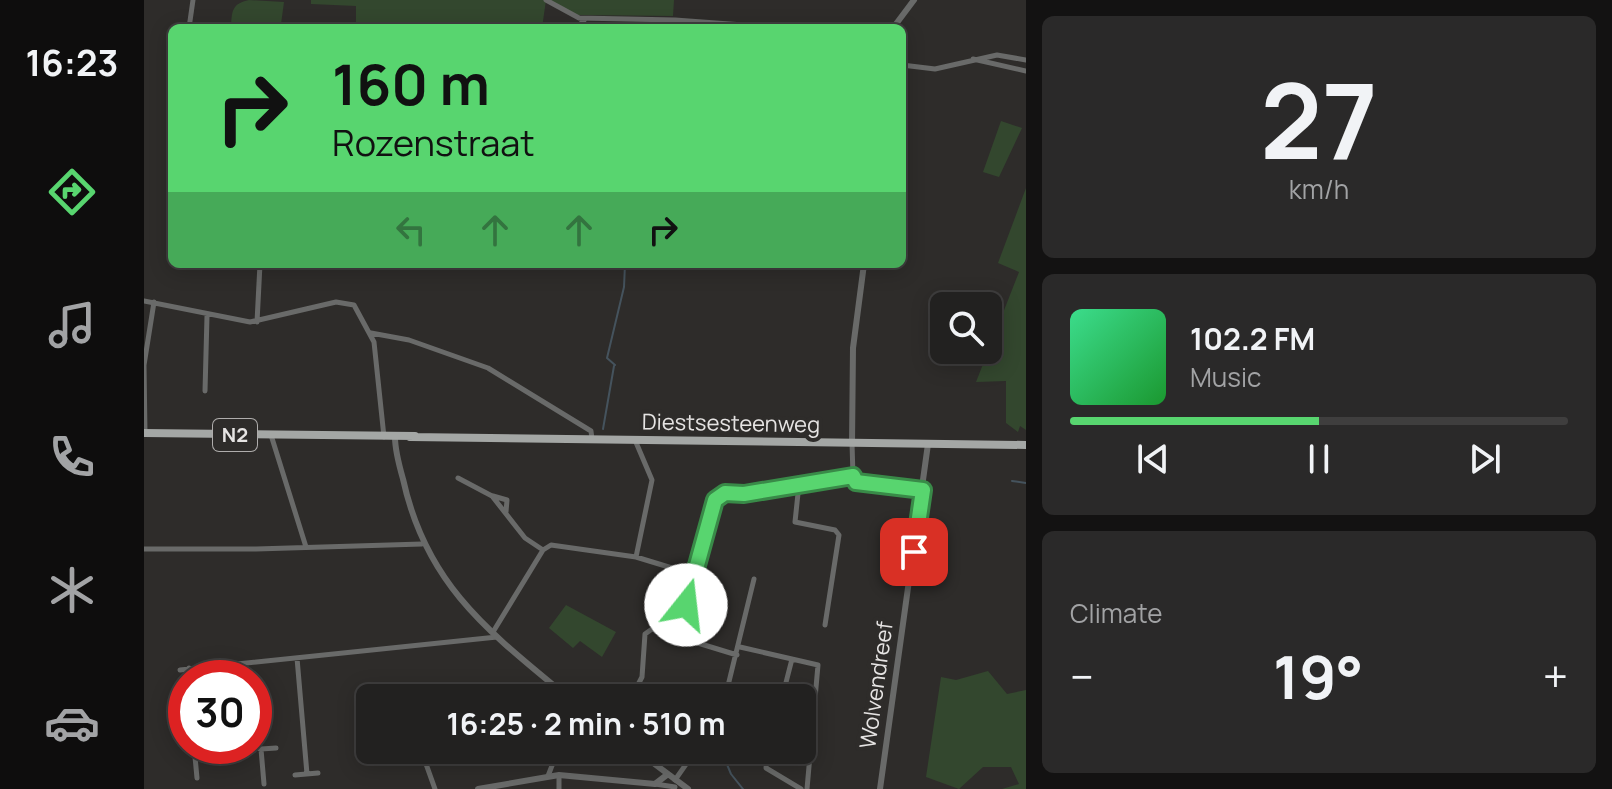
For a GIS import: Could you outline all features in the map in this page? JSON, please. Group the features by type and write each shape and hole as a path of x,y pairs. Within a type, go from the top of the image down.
{"main road":[{"name":"Diestsesteenweg","path":"145,433 1026,445"}],"street":[{"path":"190,24 193,0"},
{"path":"546,0 585,19 741,24"},
{"path":"896,24 914,0"},
{"path":"581,24 585,19"},
{"path":"906,65 935,69 997,55 1026,60"},
{"path":"973,59 1026,71"},
{"path":"257,322 260,268"},
{"path":"864,268 853,357 853,476 856,482 923,490"},
{"path":"144,301 207,316 257,322 342,301 359,308 371,333 384,437"},
{"path":"145,433 144,365 154,302"},
{"path":"205,391 207,316"},
{"path":"371,333 409,340 488,368 591,431 592,440"},
{"path":"271,435 306,547"},
{"path":"395,437 408,502 422,544 445,583 495,634 553,684"},
{"path":"635,440 652,480 636,557"},
{"name":"Wolvendreef","path":"880,789 928,444"},
{"path":"678,636 715,500 725,493 744,494 853,476"},
{"path":"458,478 492,496 525,538 543,550"},
{"path":"799,484 795,522 835,530 839,535 825,625"},
{"path":"144,549 422,544"},
{"path":"495,634 543,550 551,545 636,557 695,575"},
{"path":"729,684 754,579"},
{"path":"638,684 642,677 645,634 652,629 737,655"},
{"path":"272,660 495,634"},
{"path":"740,647 818,665 815,729 804,789 766,768 766,764"},
{"path":"297,658 307,774"},
{"path":"786,684 792,659"},
{"path":"272,748 276,748"},
{"path":"196,764 197,778"},
{"path":"262,764 264,784"},
{"path":"426,764 435,789"},
{"path":"548,776 553,764"},
{"path":"655,764 675,784"},
{"path":"675,784 687,764"},
{"path":"295,775 318,773"},
{"path":"655,784 668,774"},
{"path":"559,775 559,789"},
{"path":"478,789 559,775 675,784 688,789"}],"green space":[{"path":"249,0 284,2 281,24 231,24 233,12 239,4"},
{"path":"311,0 546,0 543,24 356,24 356,6 311,4"},
{"path":"549,0 674,0 673,16 576,15"},
{"path":"1001,121 1022,128 999,177 983,172"},
{"path":"1026,188 1026,430 1020,426 1018,432 1006,423 1006,381 976,382 983,364 1002,364 1002,315 1019,272 998,263"},
{"path":"566,605 616,632 602,657 580,641 573,648 549,628"},
{"path":"988,671 1007,694 1026,690 1026,789 1002,789 1019,784 1011,767 983,767 959,789 926,777 941,677 956,680"}],"waterway":[{"path":"615,365 607,358 624,287 625,268"},
{"path":"603,429 614,366"},
{"path":"1012,481 1026,483"},
{"path":"727,764 743,789"}],"route":[{"path":"686,605 715,500 725,493 744,494 853,476 856,482 923,490 914,552"}]}
